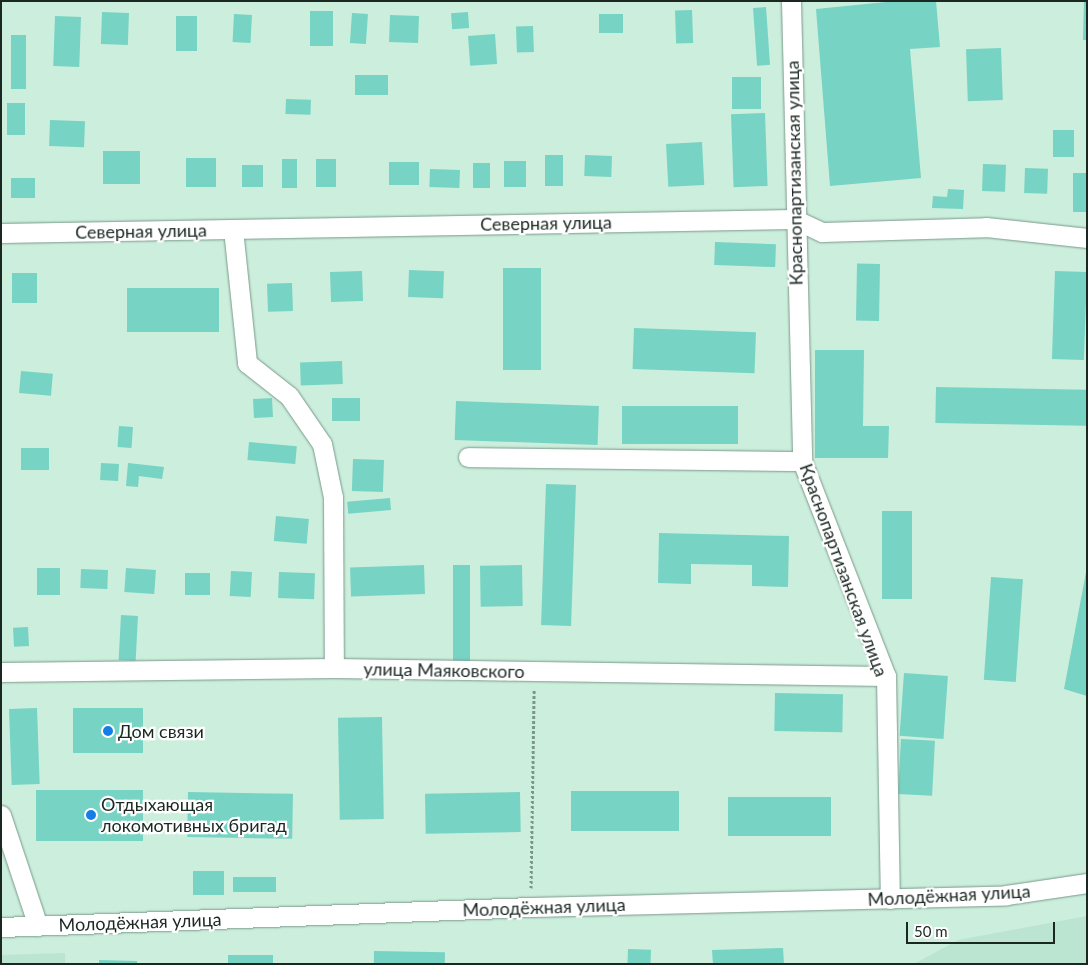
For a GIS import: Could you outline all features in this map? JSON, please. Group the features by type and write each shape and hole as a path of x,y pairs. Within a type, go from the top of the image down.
{"street":[{"name":"Краснопартизанская улица","path":"791,1 794,219 802,460 886,676 890,899"},
{"name":"Северная улица","path":"1,233 794,219 822,232 986,226 1087,238"},
{"path":"233,229 247,363 289,396 322,444 333,497 334,668"},
{"path":"468,457 802,460"},
{"name":"улица Маяковского","path":"1,672 334,668 886,676"},
{"path":"1,815 38,926"},
{"name":"Молодёжная улица","path":"1,927 531,907 1006,895 1087,883"}],"path":[{"path":"531,907 535,671"}],"shaded area":[{"path":"1087,916 1087,964 914,964 958,940"},
{"path":"65,953 65,964 1,964 1,955"}],"building":[{"path":"896,1 936,1 940,47 910,49 921,178 830,186 816,9"},
{"path":"1084,1 1087,1 1087,40 1083,40"},
{"path":"766,7 770,65 757,66 753,8"},
{"path":"692,10 693,43 676,44 675,11"},
{"path":"310,11 333,11 333,46 310,46"},
{"path":"102,12 129,13 128,45 101,44"},
{"path":"468,12 469,28 452,29 451,13"},
{"path":"352,13 368,14 366,44 350,43"},
{"path":"234,14 252,15 251,43 233,42"},
{"path":"599,14 623,14 623,33 599,33"},
{"path":"390,15 419,16 418,43 389,42"},
{"path":"55,16 81,17 79,67 53,66"},
{"path":"176,16 197,16 197,51 176,51"},
{"path":"533,26 534,52 517,53 516,27"},
{"path":"495,34 497,64 470,66 468,36"},
{"path":"11,35 26,35 26,89 11,89"},
{"path":"1001,48 1003,100 968,101 966,49"},
{"path":"355,75 388,75 388,95 355,95"},
{"path":"732,77 761,77 761,109 732,109"},
{"path":"286,99 311,100 310,115 285,114"},
{"path":"7,103 25,103 25,135 7,135"},
{"path":"765,113 768,186 734,187 731,114"},
{"path":"50,120 85,121 84,147 49,146"},
{"path":"1053,130 1074,130 1074,157 1053,157"},
{"path":"702,142 704,185 668,187 666,144"},
{"path":"103,151 140,151 140,184 103,184"},
{"path":"545,155 563,155 563,186 545,186"},
{"path":"585,155 612,156 611,177 584,176"},
{"path":"186,158 216,158 216,187 186,187"},
{"path":"282,159 297,159 297,188 282,188"},
{"path":"316,159 336,159 336,187 316,187"},
{"path":"504,161 526,161 526,187 504,187"},
{"path":"389,162 419,162 419,185 389,185"},
{"path":"473,163 490,163 490,188 473,188"},
{"path":"983,164 1006,165 1005,192 982,191"},
{"path":"242,165 263,165 263,187 242,187"},
{"path":"1025,168 1048,169 1047,194 1024,193"},
{"path":"430,169 460,170 459,188 429,187"},
{"path":"1073,173 1087,173 1087,212 1073,212"},
{"path":"11,178 35,178 35,198 11,198"},
{"path":"948,189 964,190 963,209 932,208 933,196 947,197"},
{"path":"715,242 776,244 775,267 714,265"},
{"path":"857,264 880,264 879,321 856,321"},
{"path":"503,268 541,268 541,370 503,370"},
{"path":"409,270 444,271 443,298 408,297"},
{"path":"362,271 363,301 331,302 330,272"},
{"path":"1055,271 1087,272 1084,360 1052,359"},
{"path":"12,273 37,273 37,303 12,303"},
{"path":"292,283 293,311 268,312 267,284"},
{"path":"127,288 219,288 219,332 127,332"},
{"path":"634,328 756,332 754,373 633,369"},
{"path":"815,350 864,350 863,426 889,426 888,458 815,458"},
{"path":"342,361 343,384 301,385 300,362"},
{"path":"21,371 53,374 51,396 19,393"},
{"path":"936,387 1087,390 1086,426 935,423"},
{"path":"272,398 273,417 254,418 253,399"},
{"path":"332,398 360,398 360,421 332,421"},
{"path":"456,401 599,406 598,445 455,440"},
{"path":"622,406 738,406 738,444 622,444"},
{"path":"119,426 133,427 132,448 118,447"},
{"path":"249,442 297,446 295,464 247,460"},
{"path":"21,448 49,448 49,470 21,470"},
{"path":"353,459 384,460 383,492 352,491"},
{"path":"101,463 119,464 118,481 100,480"},
{"path":"128,463 164,467 162,479 139,476 138,487 126,486"},
{"path":"546,484 576,485 571,626 541,625"},
{"path":"390,498 391,510 348,514 347,502"},
{"path":"882,511 912,511 912,599 882,599"},
{"path":"276,516 309,519 307,544 274,541"},
{"path":"659,533 789,536 788,587 752,586 752,565 691,564 691,584 658,583"},
{"path":"424,565 425,594 351,597 350,568"},
{"path":"453,565 470,565 470,663 453,663"},
{"path":"522,565 523,606 481,607 480,566"},
{"path":"1087,567 1087,696 1064,689"},
{"path":"37,568 60,568 60,595 37,595"},
{"path":"126,568 156,570 154,594 124,592"},
{"path":"81,569 108,570 107,589 80,588"},
{"path":"231,571 252,572 251,597 230,596"},
{"path":"279,572 315,573 314,599 278,598"},
{"path":"185,573 210,573 210,595 185,595"},
{"path":"991,577 1023,579 1016,682 984,680"},
{"path":"121,615 138,616 136,661 119,660"},
{"path":"28,627 29,646 14,647 13,628"},
{"path":"904,673 948,676 943,739 900,736"},
{"path":"775,693 843,694 842,732 774,731"},
{"path":"37,708 40,784 12,785 9,709"},
{"name":"Дом связи","path":"73,708 143,708 143,753 73,753"},
{"path":"382,717 384,819 340,820 338,718"},
{"path":"901,739 935,741 932,796 898,794"},
{"path":"36,790 143,790 143,841 36,841"},
{"path":"571,791 679,791 679,831 571,831"},
{"path":"188,792 293,794 292,839 187,837"},
{"path":"520,792 521,832 426,834 425,794"},
{"path":"728,797 831,797 831,836 728,836"},
{"path":"193,871 224,871 224,895 193,895"},
{"path":"233,877 276,877 276,892 233,892"},
{"path":"783,948 784,964 713,964 712,950"},
{"path":"628,949 651,950 650,964 627,964"},
{"path":"374,951 445,952 445,964 374,964"},
{"path":"228,955 273,955 273,964 228,964"},
{"path":"99,960 137,961 137,964 99,964"}],"place":[{"name":"Дом связи","path":"108,731"},
{"name":"Отдыхающая локомотивных бригад","path":"91,815"}]}
